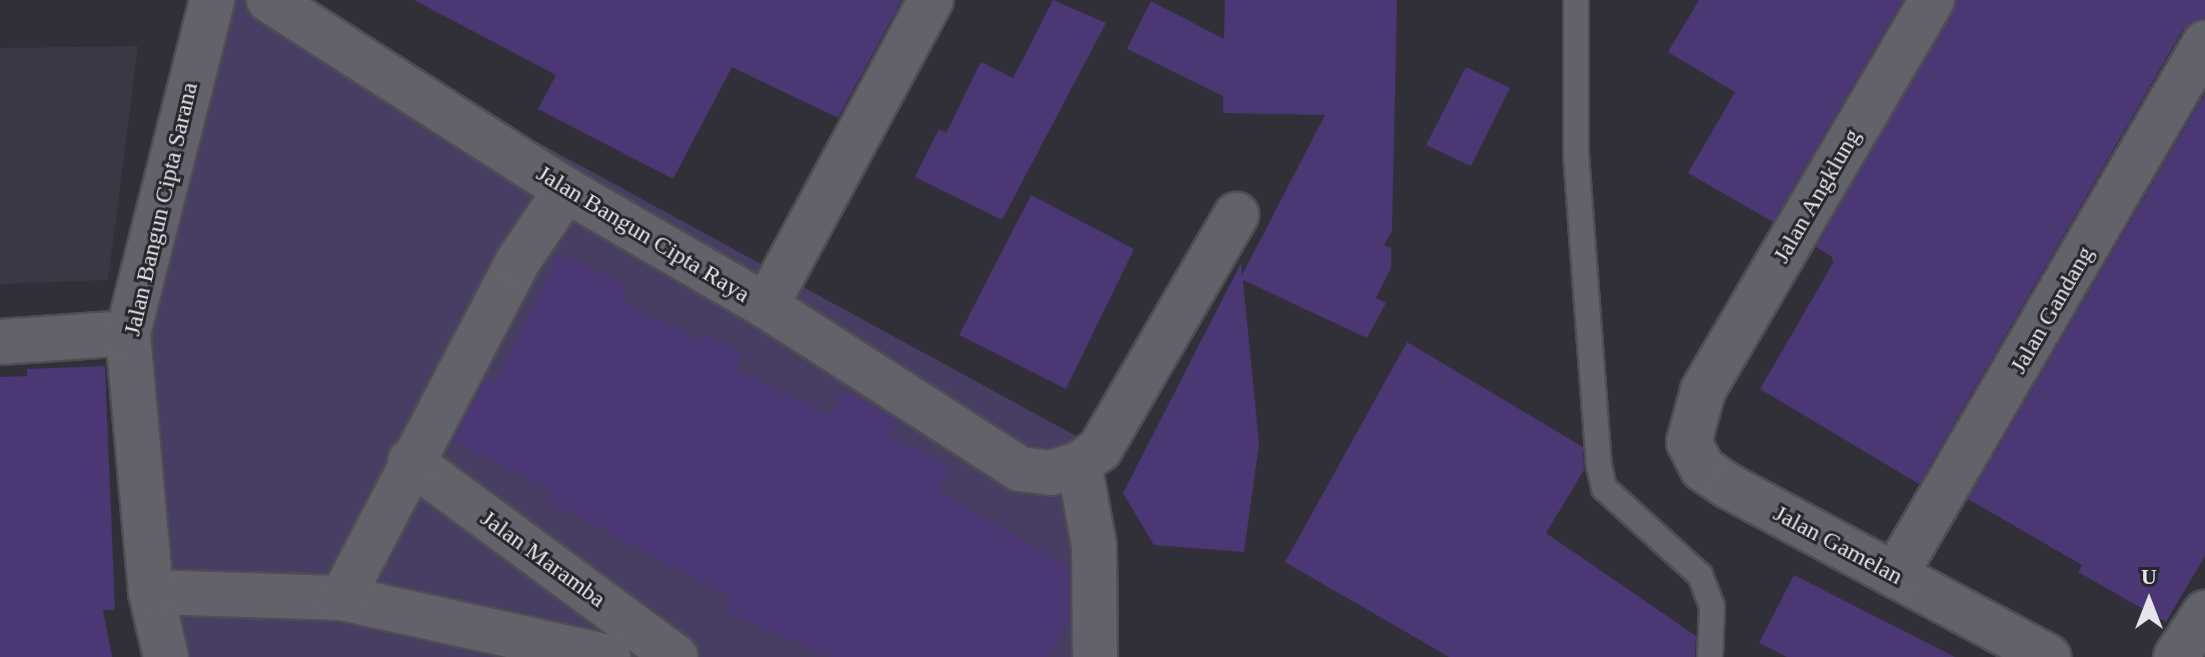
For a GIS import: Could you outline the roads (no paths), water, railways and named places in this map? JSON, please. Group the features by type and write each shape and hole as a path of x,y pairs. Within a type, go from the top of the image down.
{"street":[{"name":"Jalan Bangun Cipta Sarana","path":"166,657 151,592 128,333 212,0"},
{"name":"Jalan Bangun Cipta Raya","path":"269,0 566,190 766,306 928,1"},
{"name":"Jalan Angklung","path":"1703,391 1932,0"},
{"name":"Jalan Gandang","path":"1895,575 2205,43"},
{"path":"342,598 410,461 518,261 566,190"},
{"path":"766,306 1020,469 1051,473 1079,464 1100,449 1236,215"},
{"path":"0,342 128,333"},
{"name":"Jalan Gamelan","path":"1703,391 1689,442 1703,469 2048,657"},
{"name":"Jalan Maramba","path":"410,461 676,657"},
{"path":"1079,464 1094,546 1095,657"},
{"path":"151,592 342,598 609,657"},
{"path":"2176,657 2205,613"}],"lane":[{"path":"1576,0 1576,154 1599,466 1604,488 1700,575 1712,607 1710,657"}]}
